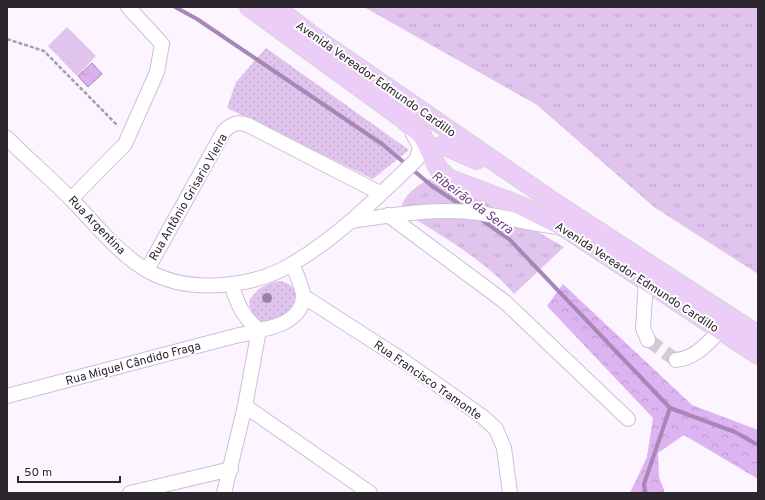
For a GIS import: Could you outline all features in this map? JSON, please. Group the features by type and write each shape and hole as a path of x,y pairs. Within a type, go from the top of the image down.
{"main road":[{"name":"Avenida Vereador Edmundo Cardillo","path":"249,7 403,119 422,136 424,155 448,178 519,205 566,228 758,355"},
{"name":"Avenida Vereador Edmundo Cardillo","path":"276,7 317,39 555,203 758,335"},
{"path":"424,155 443,145 449,146 555,203"}],"street":[{"path":"71,199 125,144 157,72 162,44 128,7"},
{"name":"Rua Antônio Grisario Vieira","path":"146,270 224,131 230,125 239,122 248,124 380,193"},
{"name":"Rua Argentina","path":"8,140 71,199 124,254 146,270 164,279 180,283 213,286 231,284 260,277 292,264 352,221 380,193 424,155"},
{"name":"Rua Argentina","path":"352,221 443,210 481,213 540,225 566,228"},
{"path":"388,216 505,302 628,419"},
{"path":"292,264 303,296"},
{"path":"646,282 643,328 648,340"},
{"path":"224,493 246,406 259,331 247,320 240,309 231,284"},
{"name":"Rua Miguel Cândido Fraga","path":"7,396 239,335 271,328 294,317 299,310 303,296"},
{"name":"Rua Francisco Tramonte","path":"303,296 400,359 483,417 496,429 504,448 510,493"},
{"path":"676,360 687,359 701,350 720,331"},
{"path":"246,406 370,493"},
{"path":"130,493 231,469"}],"path":[{"path":"7,40 44,51 128,137"}],"green space":[{"path":"364,7 758,7 758,274 654,207 537,105"},
{"path":"67,27 96,56 77,76 48,46"},
{"path":"266,48 409,150 373,179 227,108 236,82"},
{"path":"434,176 475,196 564,247 514,294 491,271 478,261 449,240 406,213 402,205 407,196 415,188"},
{"path":"279,281 292,286 296,295 292,305 285,314 274,321 263,322 254,316 249,301 261,288"},
{"path":"563,284 692,405 758,430 758,479 684,435 658,453 659,477 665,493 630,493 647,457 653,418 547,306"}],"water":[{"path":"92,63 102,74 88,87 78,76"}],"waterway":[{"name":"Ribeirão da Serra","path":"175,7 197,19 382,144 432,186 462,206"},
{"name":"Ribeirão da Serra","path":"479,218 509,239 670,408 735,432 758,445"},
{"path":"645,493 644,484 670,408"}],"tunnel":[{"path":"648,340 676,360"}]}
